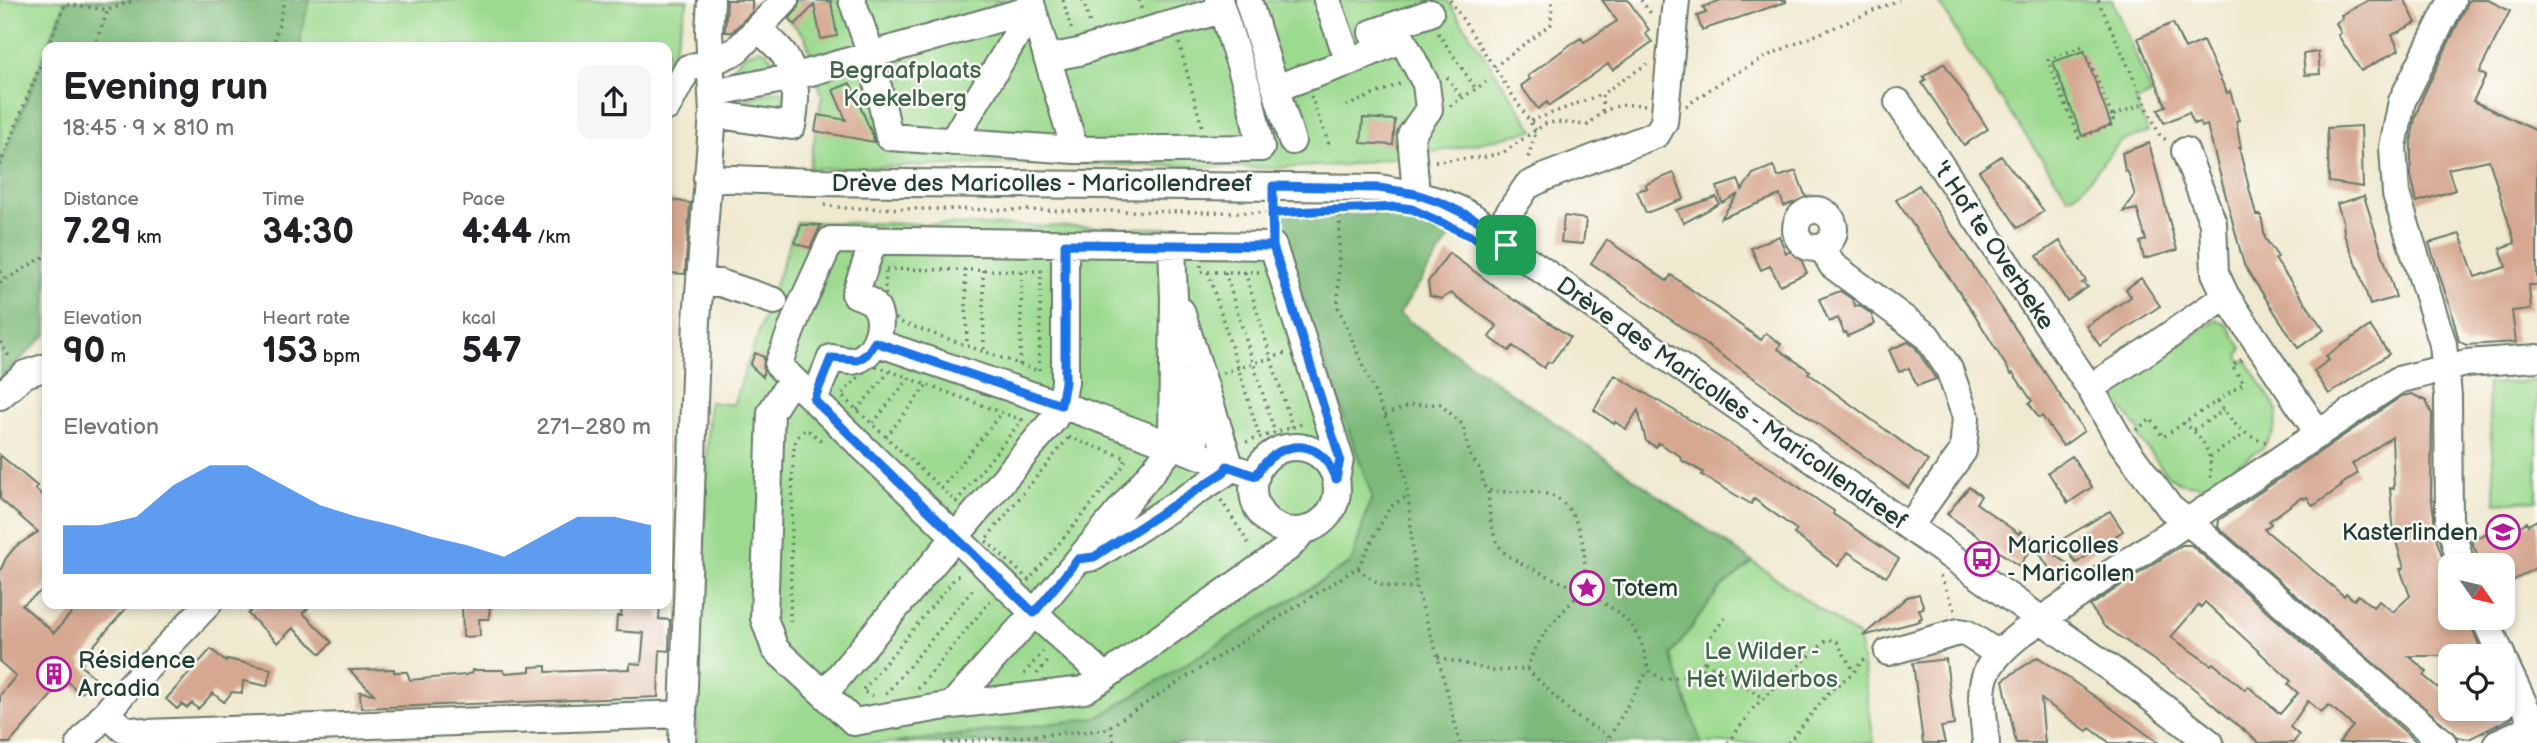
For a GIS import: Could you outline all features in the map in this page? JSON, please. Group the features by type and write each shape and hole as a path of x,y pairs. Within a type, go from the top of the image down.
{"street":[{"path":"682,743 679,476 700,284 713,104 709,31 711,0"},
{"path":"672,98 688,68 736,51 785,0"},
{"path":"852,0 871,54 889,137 1075,150 1261,148 1249,93 1220,5 1173,24 1079,52 1047,58"},
{"path":"1248,0 1297,138 1291,76 1438,13"},
{"path":"1327,0 1345,53"},
{"path":"1494,234 1527,186 1657,134 1664,122 1676,0"},
{"path":"2452,0 2402,101 2393,147 2396,194 2442,344 2446,367 2449,519 2458,553"},
{"path":"713,104 1026,3"},
{"path":"1026,3 1047,58 1075,150"},
{"path":"952,142 1026,3"},
{"path":"713,104 792,126 796,100 793,77 785,56 758,28"},
{"path":"1345,53 1389,45 1402,39 1426,84 1429,109 1412,135 1416,194"},
{"name":"'t Hof te Overbeke","path":"1898,102 2090,388 2121,442 2170,508 2443,743"},
{"path":"2185,151 2213,223 2215,273 2226,296 2319,433"},
{"name":"Drève des Maricolles - Maricollendreef","path":"707,178 1359,187 1416,194 1442,203 1481,222 1580,298 1621,324 2042,620 2210,743"},
{"path":"1102,679 1095,668 1034,613 778,365 787,306 831,240 1273,246 1340,459 1334,507 1325,519 1313,528 1303,531 1282,530 1267,520 1254,500 1256,476 1261,465 1281,450 1295,447 1319,454 1326,460 1336,479"},
{"path":"814,400 831,358 858,360 867,354 880,331 878,315 872,302 855,294 874,240"},
{"path":"824,694 1054,419 1061,405 1065,382 1065,244"},
{"path":"1172,245 1172,433 1206,453 1256,476"},
{"path":"1822,247 1832,265 1927,336 1949,369 1966,417 1963,451 1909,527"},
{"path":"700,284 720,283 787,306"},
{"path":"2090,388 2226,296"},
{"path":"1174,299 1178,301 1200,371 1206,453"},
{"path":"875,342 1206,453"},
{"path":"1986,743 1982,681 1997,653 2042,620 2398,380 2466,363 2537,358"},
{"path":"0,396 26,374 42,369"},
{"path":"792,379 771,412 764,618 775,649 854,722 952,705 1083,690 1289,547 1303,531"},
{"path":"952,705 1034,613 1166,455 1206,453"},
{"path":"1078,559 1094,557 1206,453"},
{"path":"80,743 203,609"},
{"path":"1888,652 1959,632 1966,633 1997,653"},
{"path":"2497,743 2536,729 2515,685"},
{"path":"106,713 122,728 146,733 683,714"}],"path":[{"path":"50,42 65,5 108,10 135,0"},
{"path":"274,42 285,0"},
{"path":"1063,0 1074,40"},
{"path":"1494,67 1551,24 1552,0"},
{"path":"1682,109 1725,79 1769,55 1899,0"},
{"path":"2098,0 2160,136 2185,151"},
{"path":"96,42 108,10"},
{"path":"1438,13 1494,67 1536,131 1545,124 1555,122 1588,125 1602,111 1625,104 1657,106"},
{"path":"1438,13 1476,89"},
{"path":"1173,24 1205,136 1204,149"},
{"path":"1346,106 1402,85 1389,45"},
{"path":"2083,46 2112,116 2114,124 2079,138 2048,60 2083,46"},
{"path":"1531,121 1602,94 1671,48"},
{"path":"0,165 42,63"},
{"path":"1291,76 1330,146"},
{"path":"1429,109 1452,105 1486,82"},
{"path":"1602,94 1602,111"},
{"path":"2112,116 2145,103"},
{"path":"819,201 833,208 1272,213 1352,210"},
{"path":"1340,204 1338,307 1400,451 1408,495 1416,587 1438,657 1458,742"},
{"path":"1272,213 1273,246"},
{"path":"0,283 42,258"},
{"path":"1201,258 1201,272 1263,272"},
{"path":"886,269 965,270 1041,271 1039,371 894,317 885,293 886,269"},
{"path":"965,270 967,345"},
{"path":"983,270 984,352"},
{"path":"1020,365 1022,270"},
{"path":"0,271 5,279"},
{"path":"1208,272 1260,438"},
{"path":"1225,272 1275,433"},
{"path":"1245,272 1292,427"},
{"path":"1200,371 1238,368 1288,352 1284,341"},
{"path":"2121,442 2151,419 2163,437 2244,383 2232,366 2260,347"},
{"path":"876,366 889,372 1022,420 956,502 841,395 866,369 876,366"},
{"path":"857,410 889,372"},
{"path":"872,424 909,379"},
{"path":"886,437 927,385"},
{"path":"2217,400 2235,426 2245,434 2274,446"},
{"path":"1385,415 1411,405 1440,404 1446,407 1462,424 1470,454 1482,472 1483,485 1488,490 1489,510 1496,539 1503,552 1610,605 1631,624 1644,645 1648,670 1606,743"},
{"path":"2194,430 2224,410"},
{"path":"941,489 1002,412"},
{"path":"1257,558 1206,453 1309,422"},
{"path":"2183,423 2194,430 2205,444 2210,457 2209,488"},
{"path":"789,626 795,442 799,433 806,429 825,444"},
{"path":"2210,457 2245,434"},
{"path":"1069,437 1075,438 1126,458 1123,466 1029,580 985,540 1069,437"},
{"path":"1488,490 1542,492 1558,497 1575,518 1586,556 1587,573 1582,591 1549,626 1533,649 1527,669"},
{"path":"944,743 1104,730 1357,567 1390,508 1408,495"},
{"path":"1357,567 1371,581 1394,589 1416,587"},
{"path":"895,693 872,696 862,691 956,577 961,576"},
{"path":"885,694 975,588"},
{"path":"929,690 916,691 990,601"},
{"path":"1702,674 1707,641 1725,618"},
{"path":"1728,743 1755,706 1828,639 1837,642 1854,672"},
{"path":"1031,681 1054,657 1037,642"},
{"path":"1017,683 1045,649"},
{"path":"1788,743 1830,691 1854,672 1862,661 1888,652"},
{"path":"1438,657 1493,671 1527,669 1575,716 1608,736"},
{"path":"1704,661 1764,698"},
{"path":"1648,670 1662,679 1721,672"},
{"path":"1110,726 1114,743"}],"green space":[{"path":"0,0 66,0 49,42 42,42 42,60 0,165"},
{"path":"67,0 310,0 300,42 50,42"},
{"path":"310,0 688,0 672,56 672,42 300,42"},
{"name":"Begraafplaats Koekelberg","path":"795,0 1447,0 1534,130 1458,148 1345,165 1270,168 1029,163 809,169 822,96 805,36 782,14"},
{"path":"1938,0 2112,0 2152,94 2136,102 2148,132 2120,142 2079,192 2068,197 1962,42"},
{"path":"760,49 767,52 774,62 771,68 730,78 728,75 737,62 750,52"},
{"path":"42,61 42,339 0,379 0,165"},
{"path":"779,90 785,94 782,113 729,105 733,102"},
{"path":"1376,201 1408,209 1455,230 1399,314 1753,562 1720,588 1671,655 1701,743 894,743 1097,718 1351,563 1372,496 1278,230 1278,215 1374,215"},
{"path":"797,222 1278,230 1372,496 1351,563 1097,718 893,743 696,743 709,402 733,405"},
{"path":"2217,319 2228,326 2242,348 2238,356 2242,362 2246,360 2278,411 2274,431 2263,448 2204,486 2181,483 2168,476 2139,438 2140,431 2114,398 2115,389"},
{"path":"2537,381 2537,500 2496,503 2487,384"},
{"name":"Le Wilder - Het Wilderbos","path":"1753,562 1859,637 1874,743 1701,743 1671,655 1720,588"}],"building":[{"path":"727,0 752,0 752,12 732,32 725,32"},
{"path":"800,0 831,1 837,36 821,39 814,5 795,25 789,19 797,10"},
{"path":"1602,0 1628,0 1649,30 1645,33 1652,42 1613,70 1608,64 1549,106 1547,102 1538,109 1521,86 1530,79 1528,76 1571,44 1581,38 1584,42 1617,21"},
{"path":"1721,0 1786,2 1702,30 1697,16 1706,13 1703,7"},
{"path":"2369,0 2405,0 2416,23 2392,35 2399,50 2361,71 2338,35 2341,33 2336,23 2343,18 2341,15"},
{"path":"2469,0 2488,0 2510,11 2481,68 2480,73 2486,76 2473,101 2537,131 2537,285 2529,285 2531,309 2512,311 2516,342 2466,345 2459,341 2429,243 2460,234 2475,277 2506,267 2500,248 2515,243 2489,160 2448,169 2455,190 2417,202 2411,176 2411,142 2415,118"},
{"path":"2173,23 2185,49 2203,41 2227,93 2230,91 2239,120 2236,121 2239,148 2256,215 2261,215 2265,238 2278,257 2275,259 2324,330 2298,348 2244,265 2207,125 2202,127 2199,122 2194,124 2189,112 2164,123 2158,109 2166,106 2138,38"},
{"path":"2084,51 2111,125 2082,136 2053,62"},
{"path":"2318,52 2320,74 2305,75 2303,54"},
{"path":"1944,63 1988,129 1964,145 1922,83 1926,80 1923,77"},
{"path":"850,83 874,142 815,131 818,115 846,120 833,90"},
{"path":"1363,118 1395,120 1393,145 1361,143"},
{"path":"2361,126 2363,187 2329,182 2327,128"},
{"path":"2149,143 2177,250 2144,259 2140,242 2146,240 2137,209 2123,212 2135,195 2128,172 2125,171 2122,153"},
{"path":"2001,156 2044,211 2018,228 1979,171"},
{"path":"1773,166 1778,177 1796,171 1806,198 1784,206 1780,195 1721,218 1738,194 1722,203 1717,187 1738,180 1742,190 1753,174"},
{"path":"1674,173 1684,199 1646,213 1637,191 1647,188 1646,184"},
{"path":"1919,185 2084,431 2063,446 2042,416 2039,418 2029,403 2032,401 2013,373 2011,374 1975,315 1896,200"},
{"path":"2364,196 2396,297 2370,305 2344,234 2337,204"},
{"path":"1716,197 1719,204 1684,223 1676,210"},
{"path":"672,200 690,203 685,274 672,273"},
{"path":"1564,216 1586,219 1583,244 1561,242"},
{"path":"801,225 821,225 810,248 795,243"},
{"path":"1779,236 1786,253 1797,250 1807,273 1780,285 1770,266 1761,270 1751,248"},
{"path":"1607,240 1667,281 1671,275 1761,340 1766,333 1781,344 1778,349 1810,371 1808,373 1928,461 1909,488 1591,263"},
{"path":"2060,241 2086,281 2082,283 2088,287 2067,301 2037,256"},
{"path":"1449,253 1570,337 1551,363 1548,362 1544,368 1513,346 1509,351 1489,337 1497,326 1451,293 1441,299 1430,296 1428,282"},
{"path":"2141,278 2160,306 2100,346 2086,326 2131,297 2126,289"},
{"path":"1840,291 1852,299 1855,306 1859,305 1871,314 1875,324 1848,336 1838,318 1829,322 1819,299"},
{"path":"2370,326 2389,354 2329,394 2314,371 2329,360 2326,356"},
{"path":"1908,342 1915,347 1936,379 1917,386 1909,368 1899,372 1889,350"},
{"path":"755,353 764,357 763,377 750,365"},
{"path":"1615,375 1772,469 1899,559 1886,577 1848,552 1838,566 1794,534 1797,530 1754,499 1751,504 1702,475 1703,472 1681,460 1680,456 1658,443 1656,447 1646,441 1638,410 1626,429 1615,422 1614,424 1594,410"},
{"path":"2412,394 2426,401 2432,414 2431,494 2441,553 2438,553 2438,630 2472,630 2479,644 2438,644 2438,656 2409,656 2427,672 2424,676 2438,688 2438,720 2218,527 2219,520 2402,396","holes":["2392,437 2394,489 2390,488 2394,535 2404,568 2400,569 2410,596 2393,612 2379,601 2373,607 2358,595 2354,600 2346,593 2344,596 2264,529 2271,524 2269,521 2302,497 2307,497 2313,506 2342,486 2358,473 2352,464"]},
{"path":"0,455 37,486 35,489 42,495 42,591 22,605 54,633 75,609 126,609 80,661 83,663 81,666 94,677 83,692 80,693 67,681 65,684 63,682 10,743 0,743 0,695 16,676 0,662 0,571 15,547 38,532 0,499"},
{"path":"2072,456 2092,487 2068,503 2048,472"},
{"path":"1969,487 1981,496 1976,503 2071,566 2055,577 2034,545 2019,566 1947,514"},
{"path":"2110,511 2123,531 2076,563 2061,540"},
{"path":"2537,520 2537,567 2515,580 2515,553 2476,553 2471,541 2494,529 2499,538 2527,522 2528,525"},
{"path":"2182,545 2191,545 2418,743 2339,743 2353,726 2329,705 2321,712 2308,701 2290,727 2299,735 2293,743 2259,743 2186,682 2104,626 2090,606","holes":["2205,602 2291,681 2288,684 2298,693 2280,714 2248,686 2245,690 2213,663 2211,665 2171,637 2199,605 2201,607"]},
{"path":"1919,594 1924,608 1919,609 1922,618 1920,621 1863,636 1907,597"},
{"path":"252,609 307,609 303,613 332,642 321,654 293,628 278,643 248,614"},
{"path":"462,609 490,609 489,619 479,619 480,636 463,637"},
{"path":"622,609 660,609 659,619 670,620 669,651 660,650 658,697 361,708 360,692 374,694 349,670 394,669 394,672 407,672 410,680 465,675 472,673 472,670 503,670 506,673 530,671 530,667 546,666 546,672 630,669 630,663 641,664 644,633 616,631 617,616 621,616"},
{"path":"211,649 226,662 227,659 271,669 267,686 243,681 242,693 232,692 224,702 213,693 198,709 192,703 187,708 182,704 177,709 166,699"},
{"path":"2038,657 2159,743 2110,743 2090,728 2087,731 2041,699 2045,743 2016,743 2003,680"},
{"path":"1946,659 1954,725 1941,727 1945,743 1923,743 1913,663"},
{"path":"2440,721 2505,721 2469,739 2458,737"}],"place":[{"name":"Kasterlinden","path":"2503,532"},
{"name":"Maricolles - Maricollen","path":"1982,559"},
{"name":"Totem","path":"1587,588"},
{"name":"Résidence Arcadia","path":"54,674"}],"route":[{"path":"1506,245 1481,222 1416,194 1379,188 1273,186 1272,213 1273,246 1340,459 1336,479 1326,460 1319,454 1295,447 1272,455 1261,465 1256,476 1227,466 1224,472 1094,557 1078,559 1034,613 814,400 831,358 858,360 867,354 875,342 1061,405 1065,382 1065,244 1273,246 1272,213 1397,207 1419,211 1488,244 1506,245"}]}
